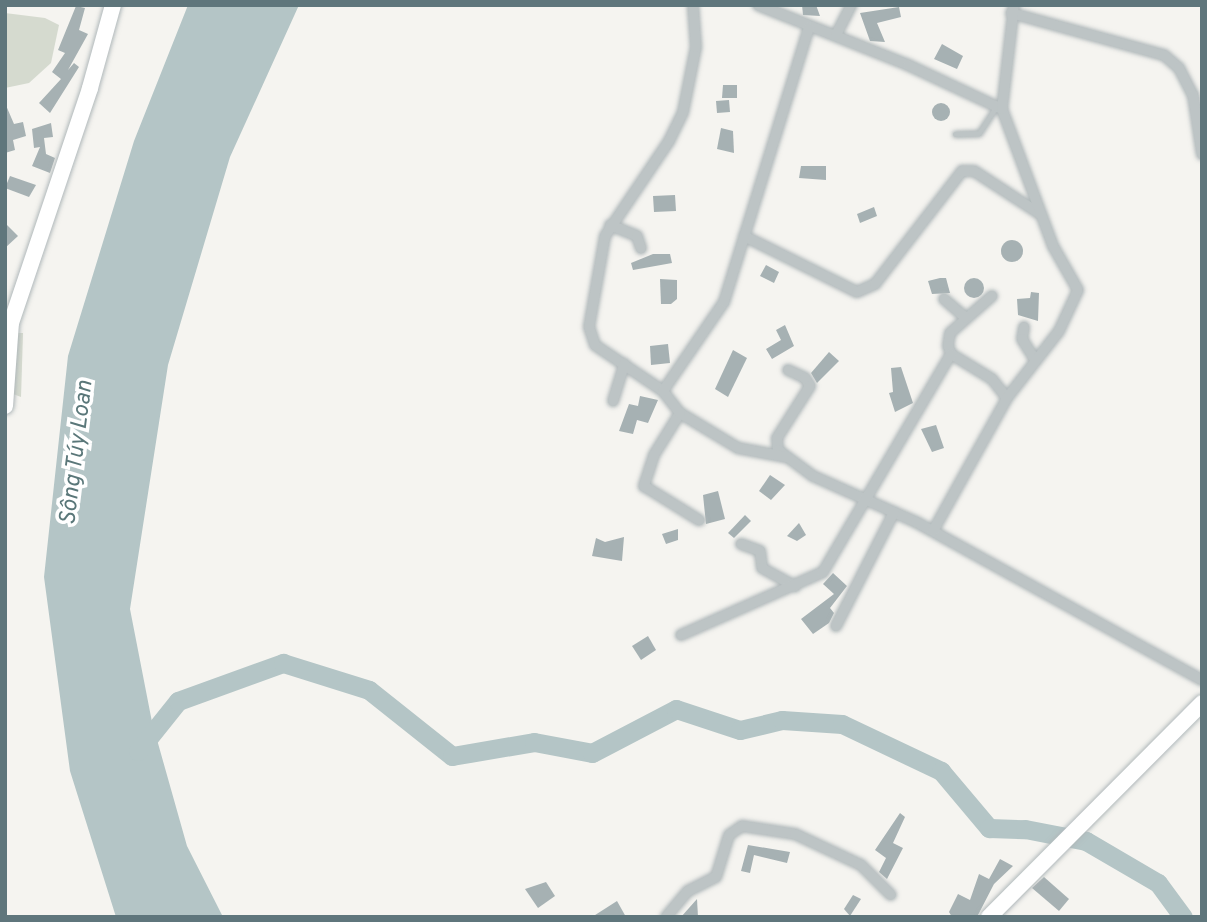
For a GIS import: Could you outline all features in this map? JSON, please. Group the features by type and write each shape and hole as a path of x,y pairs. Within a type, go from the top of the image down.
{"street":[{"path":"5,406 8,321 90,88 113,5"},
{"path":"693,5 695,58 683,112 669,141 610,225 601,246 589,334 595,345 663,391 680,414 748,452 789,457"},
{"path":"758,5 809,28 836,35 999,108"},
{"path":"836,35 851,5"},
{"path":"933,531 1007,398 1034,358 1059,331 1078,290 1041,214 999,108 1013,9 1164,55 1179,68 1193,95 1202,154"},
{"path":"663,391 724,302 809,28"},
{"path":"744,236 857,292 875,284 961,172 974,171 1041,214"},
{"path":"610,225 637,236 641,248"},
{"path":"992,296 965,317 947,340 951,354 992,379 1007,398"},
{"path":"944,299 965,317"},
{"path":"1024,327 1022,339 1034,358"},
{"path":"681,635 823,572 868,502 951,354"},
{"path":"613,401 624,364"},
{"path":"788,370 805,378 810,386 777,438 778,450 813,476 933,531 1202,680"},
{"path":"680,414 654,455 644,486 699,520"},
{"path":"836,626 894,512"},
{"path":"741,544 760,551 762,568 795,586"},
{"path":"989,917 1202,703"},
{"path":"666,917 688,891 716,877 729,835 742,827 795,834 861,865 891,895"}],"lane":[{"path":"954,134 979,132 999,108"}],"shaded area":[{"path":"5,13 45,18 59,25 51,63 29,83 5,88"},
{"path":"5,333 23,333 21,397 5,391"}],"water":[{"name":"Sông Túy Loan","path":"188,5 299,5 230,157 168,365 130,609 152,722 187,846 223,917 116,917 70,771 44,577 68,356 134,141"}],"building":[{"path":"802,5 816,5 820,16 803,15"},
{"path":"76,6 85,8 79,30 88,34 68,70 74,63 79,67 50,113 39,103 61,79 52,72 65,53 58,50"},
{"path":"899,7 901,17 877,23 885,42 870,41 860,13"},
{"path":"942,44 963,56 957,69 934,59"},
{"path":"723,85 737,85 737,98 722,98"},
{"path":"729,100 730,112 717,113 716,101"},
{"path":"5,103 14,124 23,122 26,136 13,140 15,150 5,153"},
{"path":"941,103 947,106 950,112 947,118 941,121 935,118 932,112 935,106"},
{"path":"51,123 53,137 44,138 46,154 55,158 50,173 32,166 40,147 34,148 32,129"},
{"path":"721,128 733,131 734,153 717,149"},
{"path":"801,166 826,166 826,180 799,178"},
{"path":"10,176 36,185 29,197 5,188"},
{"path":"675,195 676,211 654,212 653,196"},
{"path":"874,207 877,216 860,223 857,214"},
{"path":"5,223 18,236 5,248"},
{"path":"1012,240 1020,243 1023,251 1020,259 1012,262 1004,259 1001,251 1004,243"},
{"path":"653,254 670,254 672,263 633,270 631,263"},
{"path":"766,265 779,272 774,283 760,276"},
{"path":"946,278 950,293 932,294 928,281"},
{"path":"970,278 978,278 984,288 978,298 970,298 964,292 964,284"},
{"path":"660,279 677,280 677,299 671,304 661,304"},
{"path":"1031,292 1039,293 1038,321 1018,315 1017,299 1030,298"},
{"path":"785,325 794,346 772,359 766,349 781,340 776,330"},
{"path":"668,344 670,363 651,365 650,346"},
{"path":"733,350 747,358 728,397 715,389"},
{"path":"829,352 839,361 817,383 811,373"},
{"path":"901,367 913,403 895,412 889,393 893,392 891,368"},
{"path":"640,396 658,400 648,423 637,420 633,434 619,431 629,404 638,406"},
{"path":"936,425 944,448 932,452 921,429"},
{"path":"770,475 785,485 771,500 759,491"},
{"path":"718,491 725,519 706,524 703,495"},
{"path":"745,515 751,521 734,538 728,533"},
{"path":"799,523 806,535 797,541 787,536"},
{"path":"678,529 678,540 666,544 662,534"},
{"path":"624,537 622,561 592,556 596,538 605,542"},
{"path":"833,573 847,586 830,608 834,613 829,623 813,634 801,619 834,594 823,584"},
{"path":"648,636 656,650 641,660 632,646"},
{"path":"900,813 905,817 893,843 903,848 887,879 879,872 886,858 875,850"},
{"path":"748,845 790,852 787,863 754,855 750,873 741,871"},
{"path":"1000,859 1013,866 994,884 977,917 952,917 949,912 958,894 970,900 979,874 989,879"},
{"path":"1044,877 1069,899 1059,911 1032,888"},
{"path":"546,882 555,896 538,908 525,889"},
{"path":"853,895 861,899 850,916 844,909"},
{"path":"697,899 698,917 681,917"},
{"path":"617,901 626,917 592,917"}],"waterway":[{"path":"138,751 178,701 283,663 369,690 452,756 534,742 592,753 676,709 740,730 782,720 842,724 941,771 989,828 1025,829 1086,841 1158,883 1183,917"}]}
